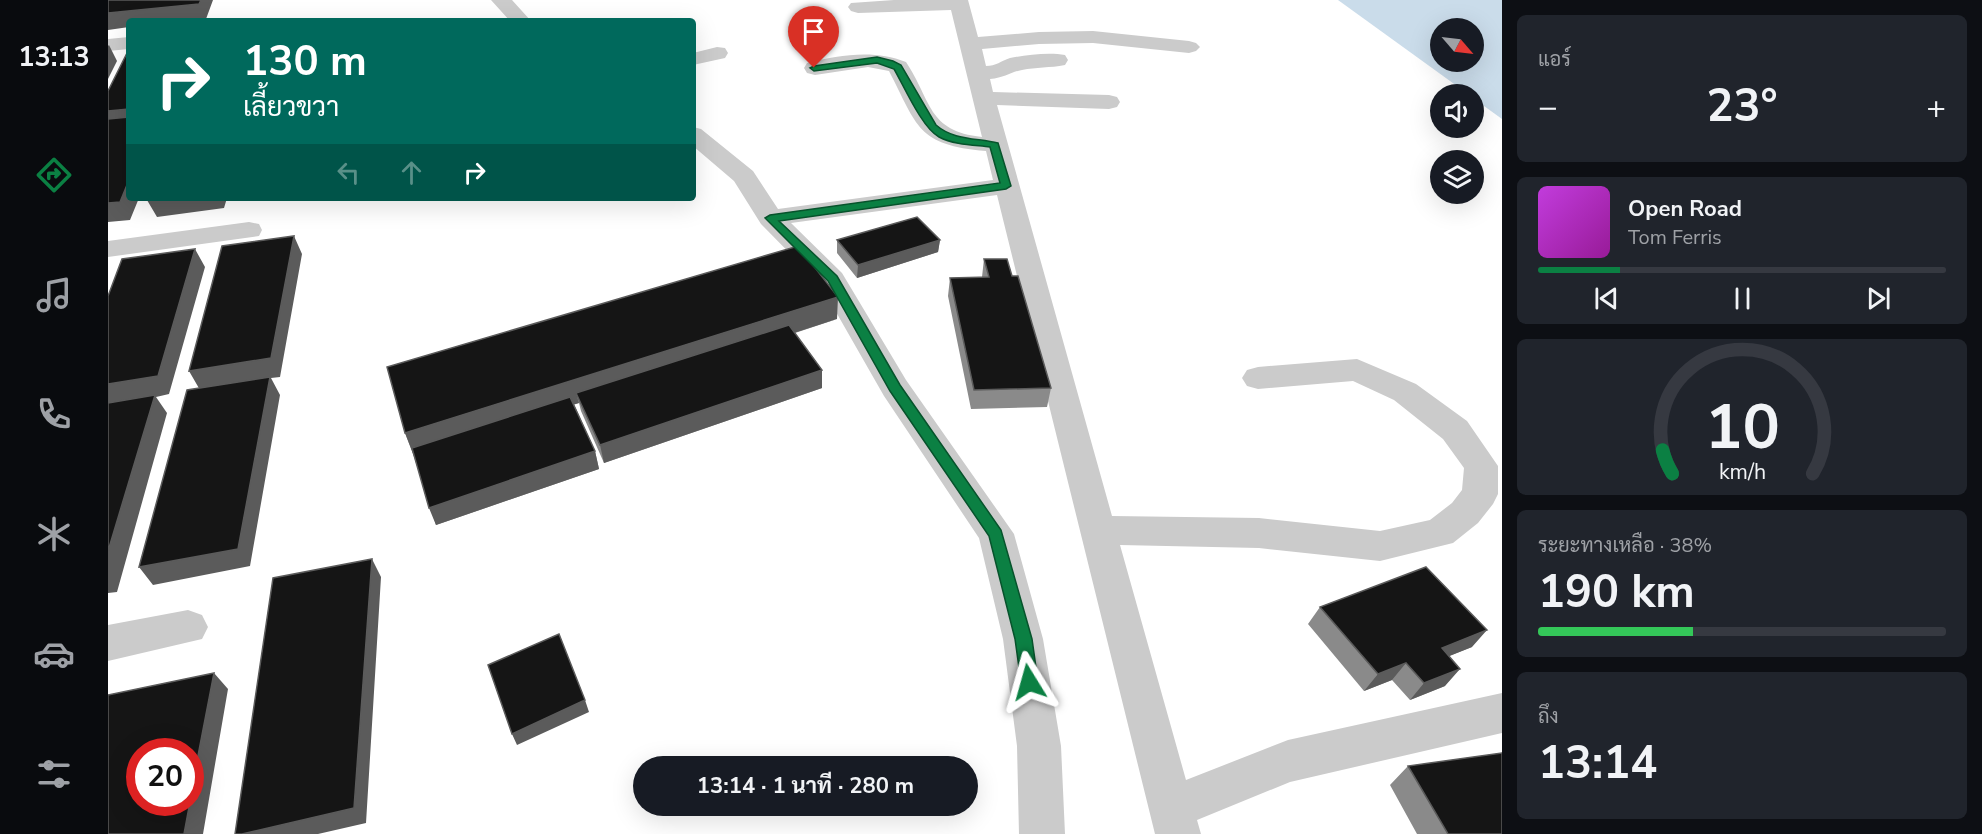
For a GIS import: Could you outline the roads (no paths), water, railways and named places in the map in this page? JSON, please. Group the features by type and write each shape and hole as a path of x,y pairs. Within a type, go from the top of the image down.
{"street":[{"path":"501,0 518,18"},
{"path":"858,7 959,2 1175,821 1288,761 1502,713"},
{"path":"976,72 1039,38 1094,37 1189,47"},
{"path":"108,45 126,43"},
{"path":"696,58 717,52"},
{"path":"814,68 877,60 890,62 898,67 932,126 941,134 955,139 995,145"},
{"path":"976,72 1000,72 1013,64 1058,60"},
{"path":"976,72 1109,102"},
{"path":"696,136 744,176 770,218 832,279 895,388 996,534 1023,639 1039,746 1042,834"},
{"path":"770,218 1006,186"},
{"path":"108,249 249,230"},
{"path":"1099,530 1259,533 1380,546 1440,533 1466,513 1480,494 1481,466 1455,430 1405,392 1357,370 1258,378"},
{"path":"108,643 189,627"}],"water":[{"path":"1338,0 1502,0 1502,119 1484,106 1484,84 1454,84 1438,72 1484,72 1484,18 1430,18 1430,67"}]}
